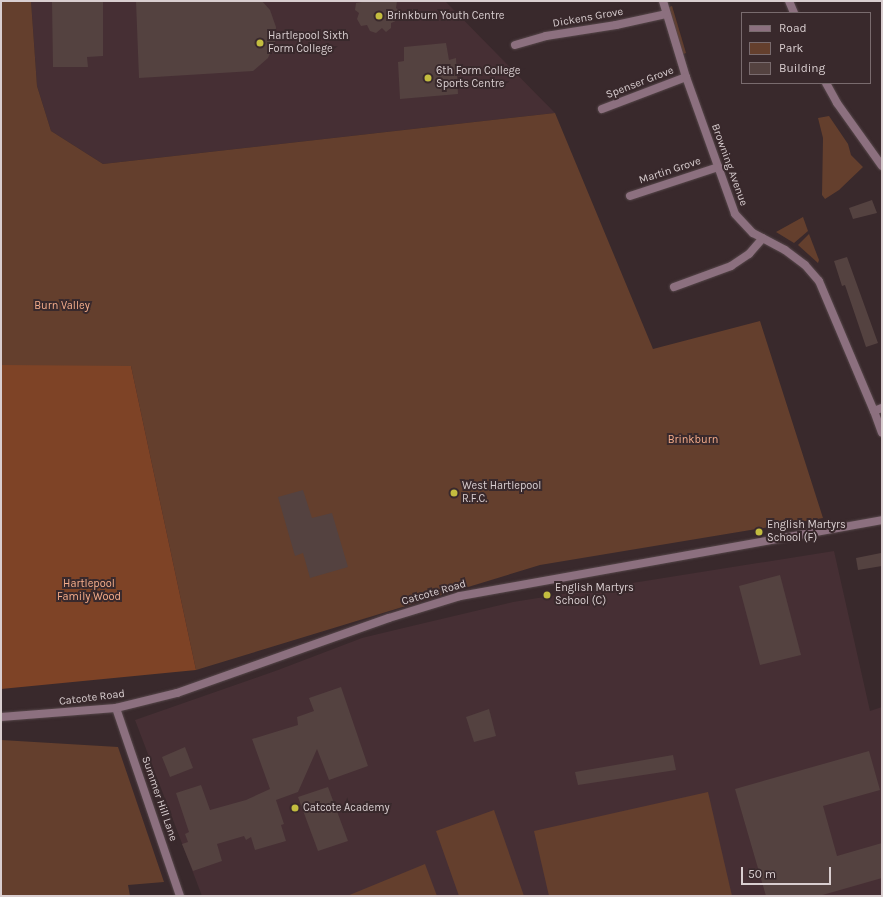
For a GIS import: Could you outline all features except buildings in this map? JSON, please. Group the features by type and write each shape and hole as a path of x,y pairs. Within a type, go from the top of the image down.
{"street":[{"name":"Browning Avenue","path":"663,1 686,77 735,214 743,224 795,257 813,272 819,281 878,410 882,433"},
{"path":"789,1 794,12"},
{"name":"Dickens Grove","path":"515,45 546,36 616,25 666,14"},
{"name":"Spenser Grove","path":"602,109 686,77"},
{"path":"827,84 837,103 882,166"},
{"name":"Martin Grove","path":"630,196 718,167"},
{"path":"674,287 732,266 749,254 763,238"},
{"name":"Catcote Road","path":"1,717 116,708 177,693 389,618 460,596 882,520"},
{"name":"Summer Hill Lane","path":"116,708 180,896"}],"shaded area":[{"name":"Hartlepool Sixth Form College","path":"31,1 445,1 555,113 103,164 51,131 37,86"},
{"path":"834,551 870,711 882,707 882,896 202,896 135,720 278,670 362,638 395,630 513,602"}],"green space":[{"path":"1,1 31,1 37,86 51,131 103,164 555,113 653,349 760,321 823,518 540,565 196,670 131,366 1,368"},
{"path":"672,6 686,53 681,55 667,8"},
{"path":"829,116 848,144 851,155 863,167 839,190 825,199 822,195 823,138 818,118"},
{"path":"803,217 808,231 794,243 776,232"},
{"path":"809,234 819,260 818,263 798,245"},
{"name":"Hartlepool Family Wood","path":"1,365 131,366 196,670 1,689"},
{"path":"1,740 118,747 164,882 128,885 130,896 1,896"},
{"path":"708,792 732,896 549,896 534,831"},
{"path":"494,810 524,896 459,896 436,831"},
{"path":"425,864 437,896 347,896"}],"place":[{"name":"Brinkburn Youth Centre","path":"379,16"},
{"name":"Hartlepool Sixth Form College","path":"260,43"},
{"name":"6th Form College Sports Centre","path":"428,78"},
{"name":"West Hartlepool R.F.C.","path":"454,493"},
{"name":"English Martyrs School (F)","path":"759,532"},
{"name":"English Martyrs School (C)","path":"547,595"},
{"name":"Catcote Academy","path":"295,808"}],"park label":[{"name":"Burn Valley","path":"62,306"},
{"name":"Brinkburn","path":"693,440"}]}
